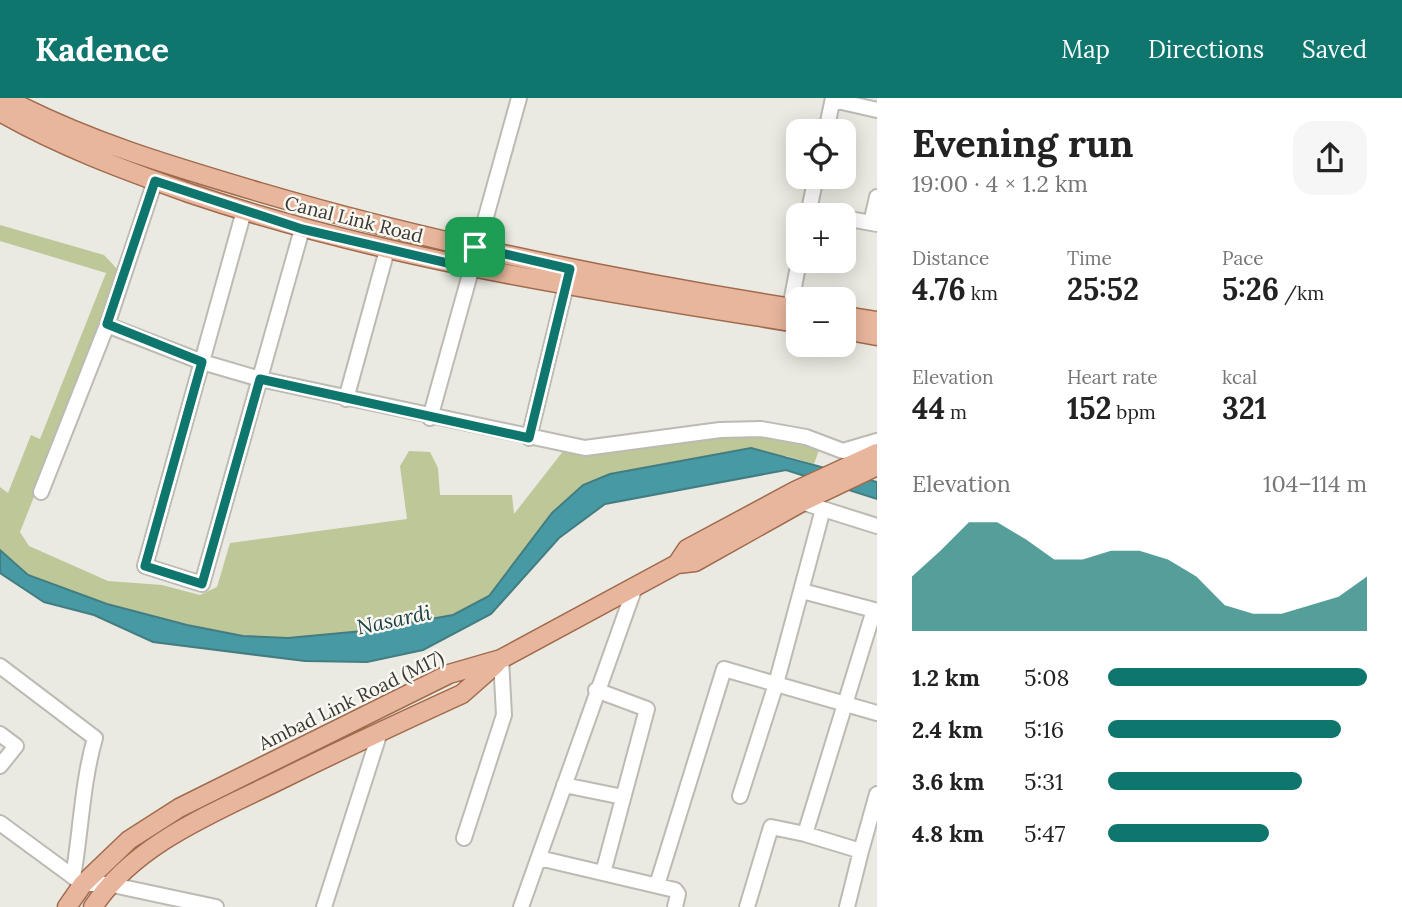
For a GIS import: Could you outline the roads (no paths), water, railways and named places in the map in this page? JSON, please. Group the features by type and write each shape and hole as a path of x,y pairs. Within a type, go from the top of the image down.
{"main road":[{"name":"Canal Link Road","path":"5,98 56,125 113,148 304,205 475,247 568,277"},
{"name":"Canal Link Road","path":"0,112 41,136 155,181 302,229 469,268 568,277 786,312"},
{"path":"856,318 877,321"},
{"path":"856,332 877,336"},
{"name":"Ambad Link Road (M17)","path":"67,907 78,881 129,840 180,808 449,674 501,659 677,564 687,549 809,499 874,459"},
{"path":"93,907 108,884 125,867 194,823 462,694 501,659"}],"street":[{"path":"430,418 469,268 519,98"},
{"path":"829,119 833,99 877,110"},
{"path":"41,492 107,324 155,181"},
{"path":"856,220 874,224 877,197"},
{"path":"244,211 145,566 202,584 302,229"},
{"path":"346,399 387,250"},
{"path":"529,438 568,277"},
{"path":"107,324 202,362 260,379 430,418 585,448 720,430 761,429 806,437 843,452 877,441"},
{"path":"740,796 802,591 809,499 877,526"},
{"path":"521,907 596,690 635,587"},
{"path":"802,591 875,608 805,834"},
{"path":"464,838 504,715 501,659"},
{"path":"0,666 95,738 85,773 85,808 78,881"},
{"path":"657,885 724,669 877,713"},
{"path":"596,690 648,709 603,873"},
{"path":"324,907 380,732"},
{"path":"0,734 16,746 0,766"},
{"path":"564,785 623,797"},
{"path":"847,907 877,794"},
{"path":"0,823 78,881 108,884 182,904 216,907"},
{"path":"747,907 771,827 861,851"},
{"path":"539,858 677,891 676,907"}],"water":[{"path":"751,448 877,482 877,499 786,470 605,504 559,538 491,614 423,650 367,662 305,661 153,642 94,615 44,602 0,573 0,550 28,575 107,604 187,625 243,636 288,638 363,631 453,615 489,596 552,513 583,485 610,474"}],"water label":[{"name":"Nasardi","path":"394,620"}]}
